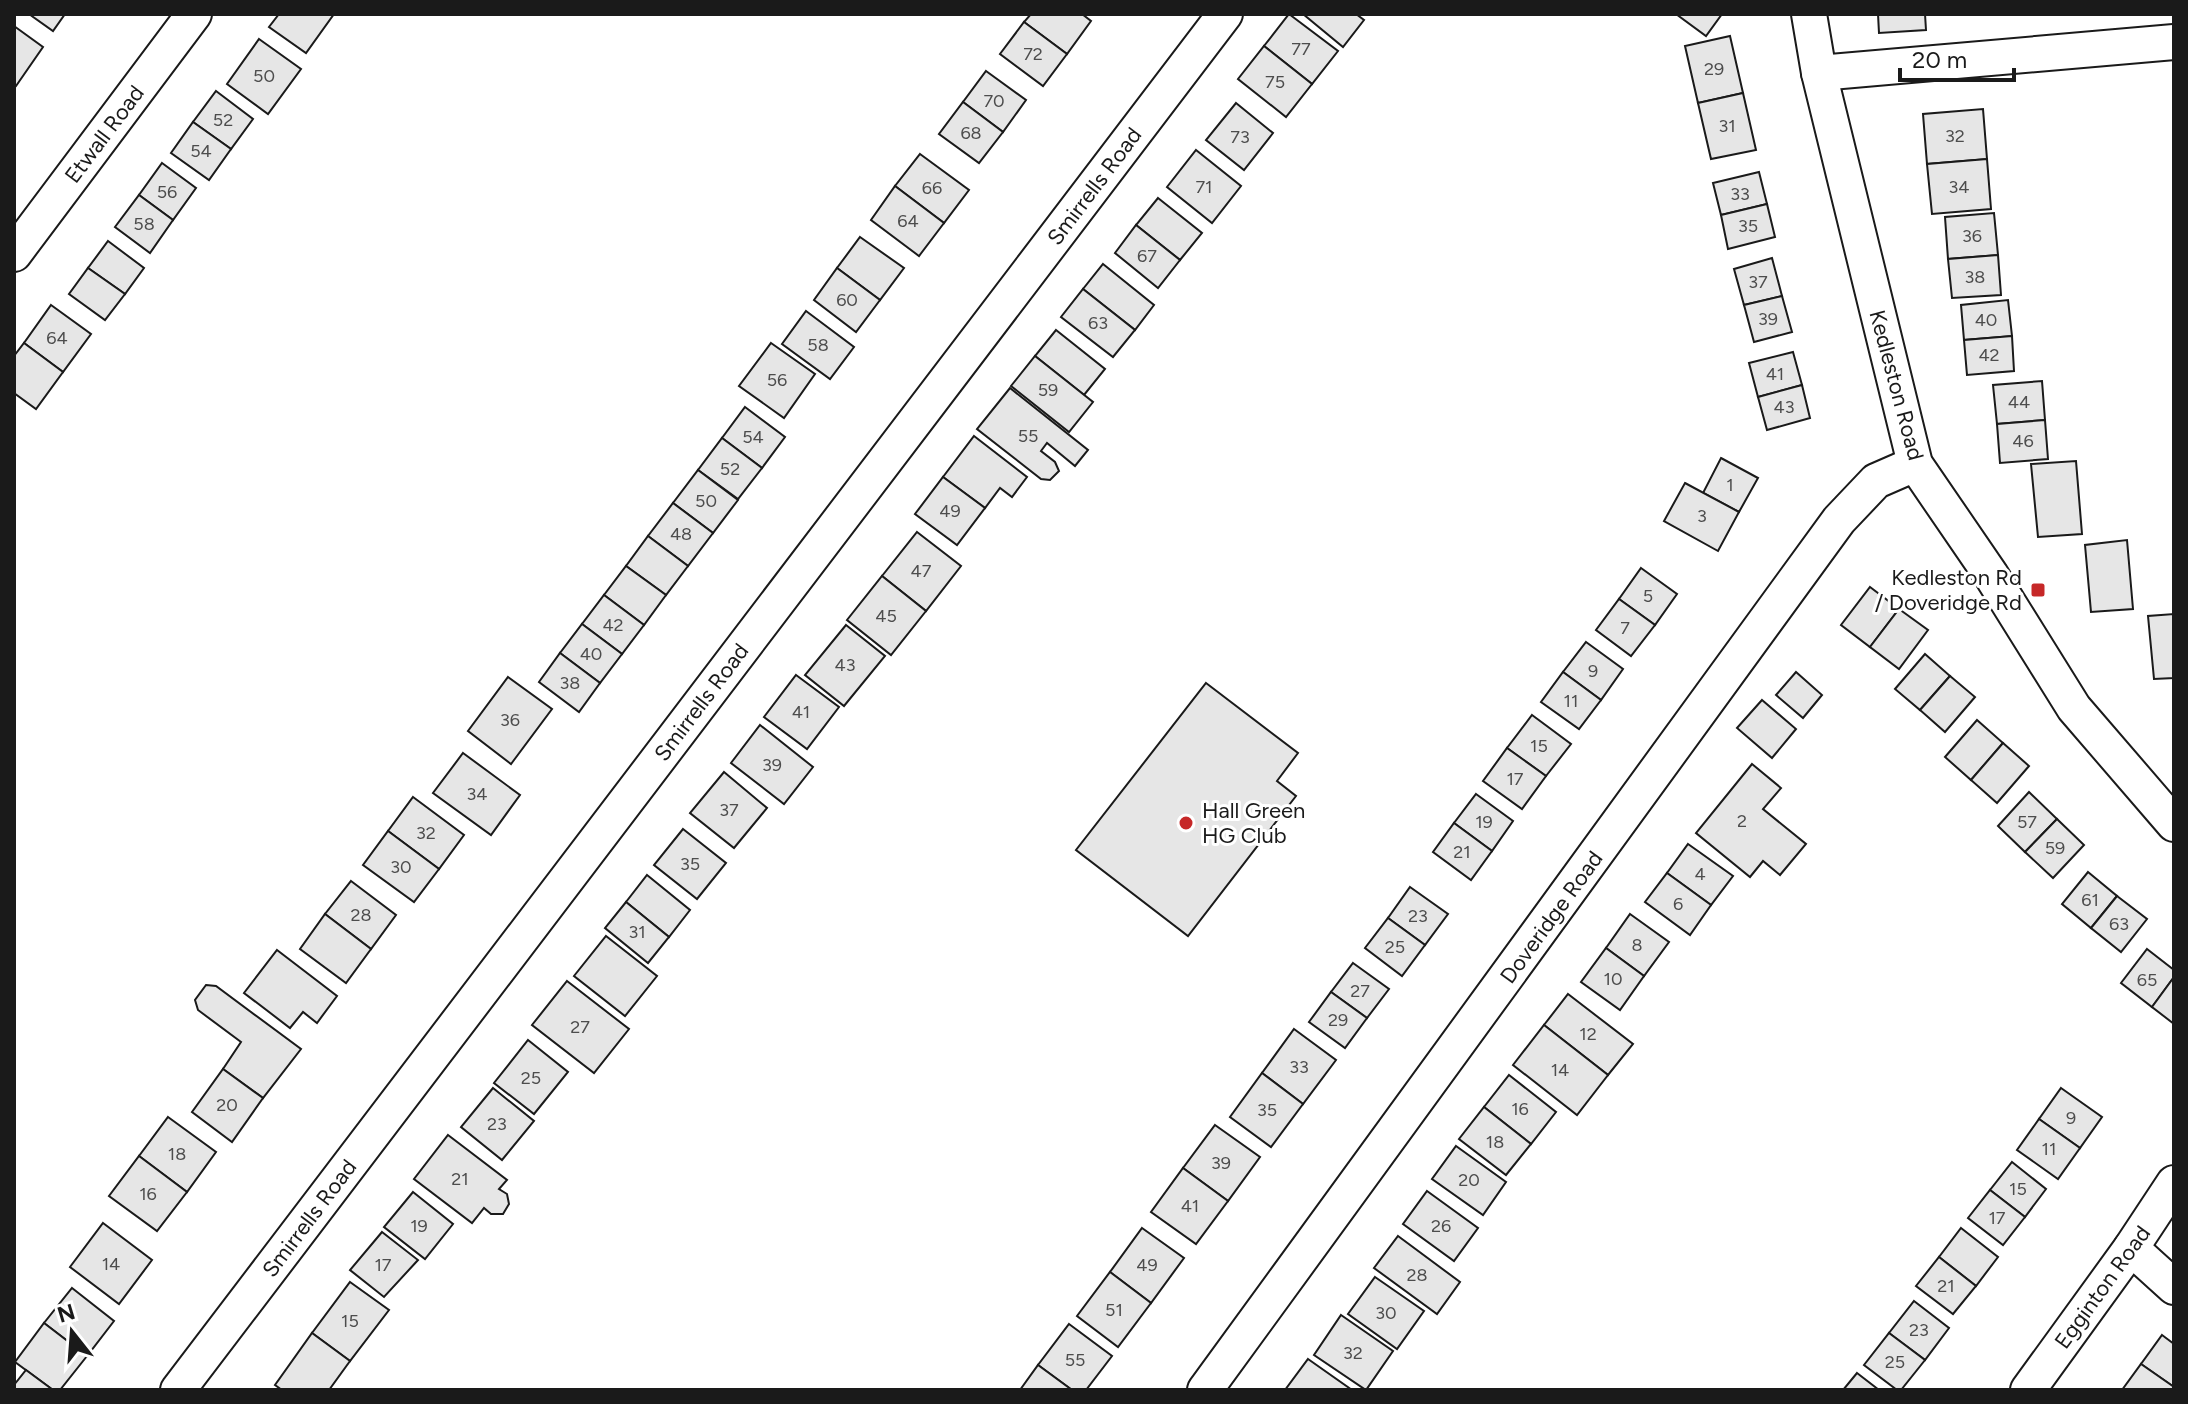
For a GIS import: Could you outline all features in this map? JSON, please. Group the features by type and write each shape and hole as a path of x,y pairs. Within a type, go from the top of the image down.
{"street":[{"name":"Etwall Road","path":"14,254 194,14"},
{"name":"Smirrells Road","path":"178,1390 1225,14"},
{"name":"Kedleston Road","path":"1809,14 1819,73 1915,464 1991,575 2074,708 2174,824"},
{"path":"1819,73 2174,42"},
{"name":"Doveridge Road","path":"1205,1390 1839,520 1876,481 1915,464"},
{"name":"Egginton Road","path":"2028,1390 2174,1183"},
{"path":"2131,1248 2174,1287"}],"building":[{"path":"29,14 65,14 53,31"},
{"path":"279,14 334,14 306,53 269,27"},
{"path":"1031,14 1082,14 1091,21 1067,54 1024,22"},
{"path":"1289,14 1338,51 1312,84 1264,46"},
{"path":"1303,14 1356,14 1364,20 1343,47"},
{"path":"1676,14 1722,14 1706,36"},
{"path":"1878,14 1925,14 1926,30 1879,33"},
{"path":"1024,22 1067,54 1043,86 1000,54"},
{"path":"14,26 43,47 16,86 14,85"},
{"path":"1730,36 1743,93 1698,103 1685,46"},
{"path":"259,39 301,69 268,114 227,84"},
{"path":"1264,46 1312,84 1286,117 1238,79"},
{"path":"986,71 1026,100 1003,132 963,102"},
{"path":"216,91 253,119 231,149 193,122"},
{"path":"1743,93 1756,150 1711,159 1698,103"},
{"path":"963,102 1003,132 979,163 939,134"},
{"path":"1236,103 1273,133 1244,170 1206,140"},
{"path":"1983,109 1987,159 1927,164 1923,114"},
{"path":"193,122 231,149 209,180 171,153"},
{"path":"1196,150 1241,186 1212,223 1167,187"},
{"path":"920,154 969,190 944,223 895,186"},
{"path":"1987,159 1991,209 1932,214 1927,164"},
{"path":"162,163 196,188 173,220 139,195"},
{"path":"1759,172 1767,204 1721,215 1713,183"},
{"path":"895,186 944,223 919,256 871,220"},
{"path":"139,195 173,220 150,253 115,227"},
{"path":"1158,198 1202,233 1180,260 1136,225"},
{"path":"1767,204 1775,237 1728,249 1721,215"},
{"path":"1994,213 1998,255 1948,259 1945,217"},
{"path":"1136,225 1180,260 1158,288 1115,253"},
{"path":"860,237 904,268 880,300 837,268"},
{"path":"108,241 144,268 125,294 88,268"},
{"path":"1998,255 2001,295 1952,298 1948,259"},
{"path":"1772,258 1782,296 1744,305 1734,269"},
{"path":"1103,264 1154,305 1135,330 1083,289"},
{"path":"88,268 125,294 105,320 69,294"},
{"path":"837,268 880,300 856,332 814,300"},
{"path":"1083,289 1135,330 1113,357 1061,317"},
{"path":"1782,296 1792,332 1754,342 1744,305"},
{"path":"2008,300 2012,336 1964,340 1961,305"},
{"path":"51,305 91,334 63,372 24,343"},
{"path":"806,311 854,347 830,379 782,344"},
{"path":"1056,330 1105,369 1084,395 1035,356"},
{"path":"2012,336 2014,371 1967,375 1964,340"},
{"path":"24,343 63,372 36,409 14,393 14,356"},
{"path":"771,343 815,374 784,418 739,386"},
{"path":"1793,352 1802,385 1758,397 1749,363"},
{"path":"1035,356 1093,402 1069,432 1011,386"},
{"path":"2042,381 2045,420 1997,424 1993,385"},
{"path":"1802,385 1810,418 1767,430 1758,397"},
{"path":"1010,388 1088,450 1075,466 1047,443 1041,451 1055,462 1059,471 1050,480 1041,479 977,429"},
{"path":"745,407 785,437 762,468 722,438"},
{"path":"2045,420 2048,459 2000,463 1997,424"},
{"path":"974,436 1027,477 1012,497 1000,488 985,508 943,477"},
{"path":"722,438 762,468 738,499 698,470"},
{"path":"1721,458 1758,478 1739,512 1703,493"},
{"path":"2076,461 2082,534 2038,537 2031,464"},
{"path":"698,470 738,500 713,533 673,503"},
{"path":"943,477 985,508 957,545 915,514"},
{"path":"1685,483 1739,512 1718,551 1664,521"},
{"path":"673,503 713,533 688,566 648,536"},
{"path":"917,532 961,566 926,611 882,576"},
{"path":"648,536 688,566 666,595 626,566"},
{"path":"2127,540 2133,609 2091,612 2085,545"},
{"path":"626,566 666,595 644,625 604,595"},
{"path":"1641,568 1677,594 1655,625 1619,599"},
{"path":"882,576 926,611 891,655 847,620"},
{"path":"1870,587 1899,609 1870,647 1841,625"},
{"path":"604,595 644,625 622,654 582,624"},
{"path":"1619,599 1655,625 1631,656 1596,630"},
{"path":"1899,609 1928,630 1899,669 1870,647"},
{"path":"2174,614 2174,678 2154,679 2148,616"},
{"path":"582,624 622,654 600,683 560,653"},
{"path":"846,625 885,656 844,706 805,675"},
{"path":"1586,642 1623,669 1601,700 1563,672"},
{"path":"560,653 600,683 579,712 539,682"},
{"path":"1925,654 1950,676 1920,710 1895,689"},
{"path":"1563,672 1601,700 1579,729 1541,702"},
{"path":"1796,672 1822,695 1803,718 1776,695"},
{"path":"796,675 839,707 807,749 764,717"},
{"path":"1950,676 1975,697 1945,732 1920,710"},
{"path":"508,677 552,709 511,764 468,731"},
{"name":"Hall Green HG Club","path":"1206,683 1298,753 1277,781 1296,796 1188,936 1076,850"},
{"path":"1762,700 1796,729 1772,758 1737,728"},
{"path":"1532,715 1571,744 1546,776 1507,748"},
{"path":"1977,720 2003,743 1971,780 1945,757"},
{"path":"760,725 813,767 784,804 731,763"},
{"path":"2003,743 2029,766 1997,803 1971,780"},
{"path":"1507,748 1546,776 1522,809 1483,781"},
{"path":"463,753 520,795 491,835 433,793"},
{"path":"1752,764 1781,788 1763,809 1806,844 1780,875 1763,861 1750,877 1696,833"},
{"path":"724,772 767,808 734,848 690,813"},
{"path":"2029,792 2057,819 2025,852 1998,826"},
{"path":"1476,794 1513,821 1492,851 1454,823"},
{"path":"413,797 464,835 439,869 388,831"},
{"path":"2057,819 2084,845 2053,878 2025,852"},
{"path":"1454,823 1492,851 1471,880 1433,852"},
{"path":"683,829 726,863 697,899 654,865"},
{"path":"388,831 439,869 414,902 363,865"},
{"path":"1688,844 1733,876 1711,905 1667,873"},
{"path":"2088,872 2117,896 2091,928 2062,904"},
{"path":"1667,873 1711,905 1690,935 1645,902"},
{"path":"647,875 690,910 669,937 626,902"},
{"path":"351,881 396,915 371,949 325,914"},
{"path":"1410,887 1448,914 1425,945 1388,918"},
{"path":"2117,896 2147,919 2121,952 2091,928"},
{"path":"626,902 669,937 648,963 605,928"},
{"path":"325,914 371,949 346,983 300,949"},
{"path":"1630,914 1669,942 1644,976 1606,948"},
{"path":"1388,918 1425,945 1402,976 1365,948"},
{"path":"606,936 657,976 625,1016 574,976"},
{"path":"1606,948 1644,976 1620,1010 1581,982"},
{"path":"2147,949 2174,970 2174,977 2152,1007 2121,983"},
{"path":"277,950 337,996 317,1023 303,1012 290,1028 244,993"},
{"path":"1353,963 1389,989 1367,1018 1331,992"},
{"path":"2174,977 2174,1024 2152,1007"},
{"path":"567,981 629,1029 594,1073 532,1025"},
{"path":"206,985 216,986 301,1049 263,1098 223,1069 241,1042 198,1010 195,1000"},
{"path":"1331,992 1367,1018 1345,1048 1309,1022"},
{"path":"1568,994 1633,1044 1608,1075 1544,1025"},
{"path":"1544,1025 1608,1075 1577,1115 1513,1065"},
{"path":"1294,1029 1336,1060 1303,1104 1262,1073"},
{"path":"528,1040 568,1072 534,1114 494,1083"},
{"path":"223,1069 263,1098 232,1142 192,1112"},
{"path":"1262,1073 1303,1104 1271,1147 1230,1117"},
{"path":"1509,1075 1556,1112 1531,1144 1484,1107"},
{"path":"493,1088 534,1121 502,1160 461,1127"},
{"path":"2061,1088 2102,1117 2080,1148 2039,1119"},
{"path":"1484,1107 1531,1144 1506,1175 1459,1139"},
{"path":"168,1117 216,1152 187,1192 139,1156"},
{"path":"2039,1119 2080,1148 2058,1179 2017,1150"},
{"path":"1215,1125 1260,1157 1228,1201 1183,1168"},
{"path":"448,1135 507,1180 499,1189 507,1194 509,1204 503,1214 491,1214 484,1208 472,1223 414,1179"},
{"path":"1456,1146 1506,1182 1483,1215 1432,1179"},
{"path":"139,1156 187,1192 157,1231 109,1196"},
{"path":"2012,1162 2046,1189 2025,1217 1990,1190"},
{"path":"1183,1168 1228,1201 1196,1244 1151,1212"},
{"path":"1990,1190 2025,1217 2003,1245 1968,1218"},
{"path":"1427,1191 1478,1228 1454,1261 1403,1224"},
{"path":"413,1192 453,1224 425,1259 384,1227"},
{"path":"103,1223 152,1260 119,1304 70,1267"},
{"path":"1142,1228 1184,1258 1151,1303 1110,1272"},
{"path":"1961,1228 1998,1257 1976,1286 1939,1257"},
{"path":"382,1232 418,1260 384,1297 350,1270"},
{"path":"1398,1236 1460,1282 1437,1314 1374,1268"},
{"path":"1939,1257 1976,1286 1953,1314 1916,1286"},
{"path":"1110,1272 1151,1303 1118,1347 1077,1316"},
{"path":"1375,1277 1424,1311 1397,1349 1348,1314"},
{"path":"350,1282 389,1310 350,1361 312,1333"},
{"path":"72,1288 114,1321 87,1356 44,1323"},
{"path":"1914,1301 1949,1328 1925,1360 1889,1333"},
{"path":"1341,1315 1393,1351 1366,1390 1314,1355"},
{"path":"44,1323 87,1356 60,1390 53,1390 15,1362"},
{"path":"1069,1324 1112,1356 1086,1390 1072,1390 1038,1365"},
{"path":"312,1333 350,1361 329,1390 282,1390 275,1385"},
{"path":"1889,1333 1925,1360 1901,1390 1864,1365"},
{"path":"2162,1335 2174,1344 2174,1387 2141,1364"},
{"path":"1308,1359 1352,1390 1285,1390"},
{"path":"2141,1364 2174,1387 2174,1390 2122,1390"},
{"path":"1038,1365 1072,1390 1020,1390"},
{"path":"26,1370 53,1390 14,1390 14,1385"},
{"path":"1857,1373 1879,1390 1843,1390"}],"place":[{"name":"Kedleston Rd / Doveridge Rd","path":"2038,590"},
{"name":"Hall Green HG Club","path":"1186,823"}]}
